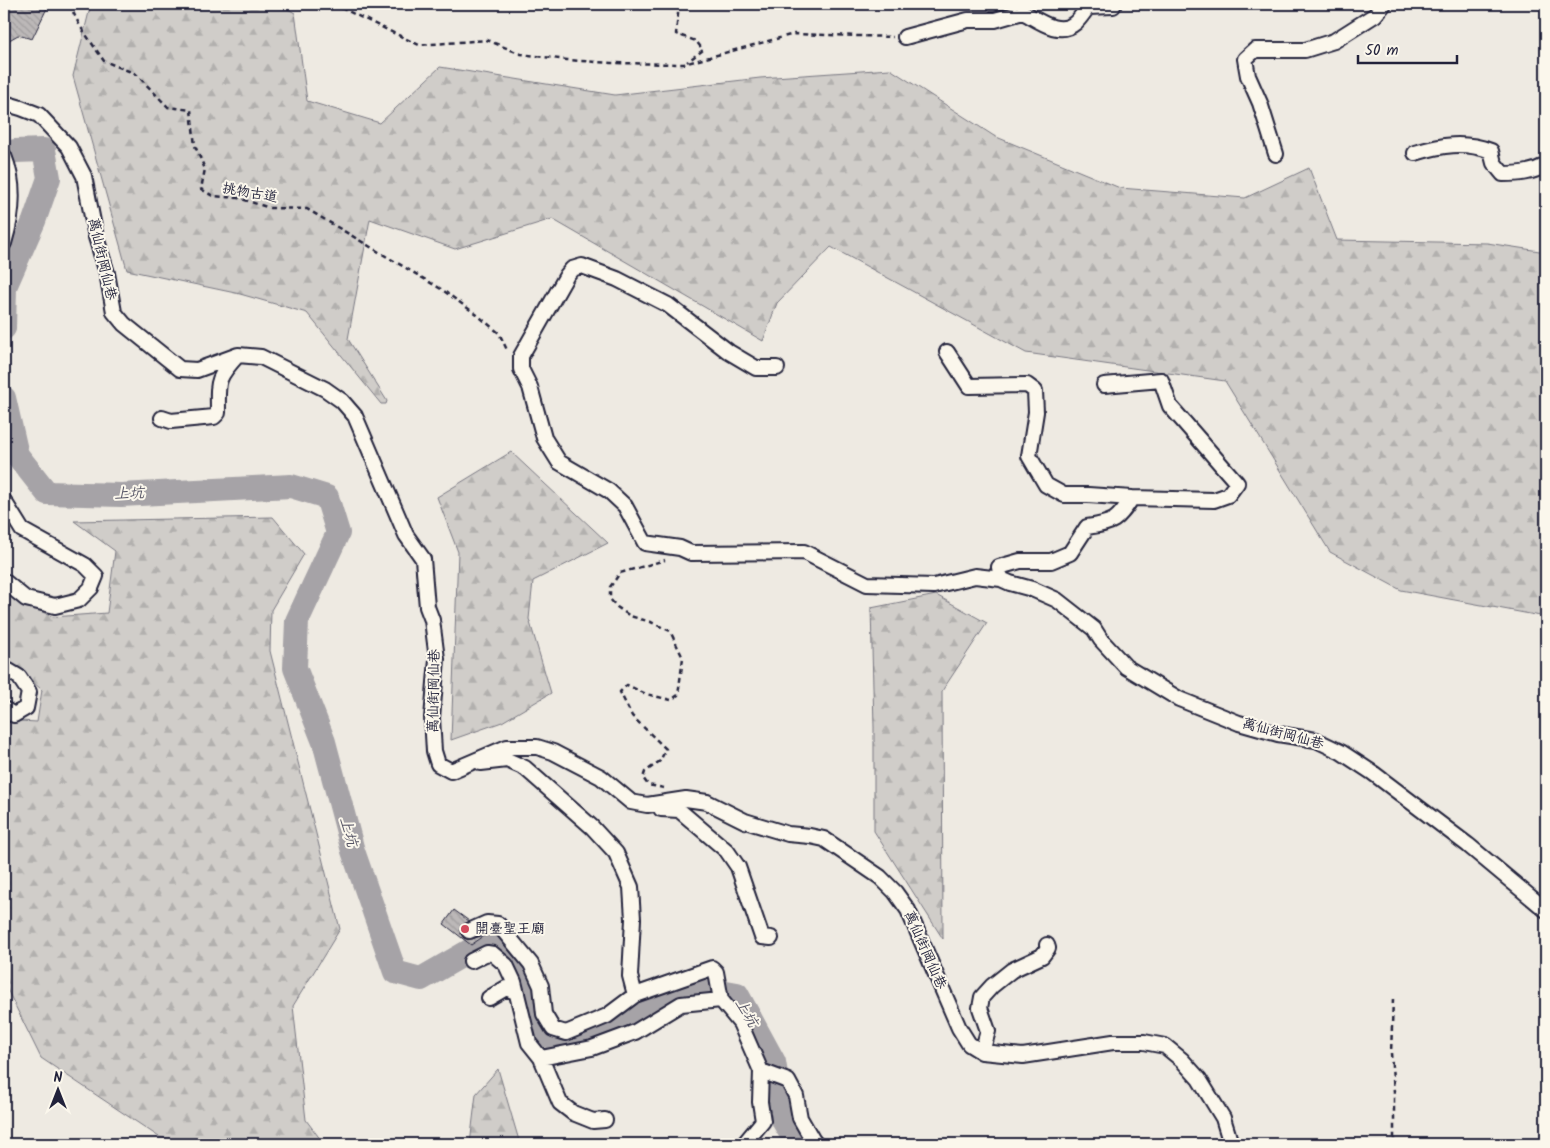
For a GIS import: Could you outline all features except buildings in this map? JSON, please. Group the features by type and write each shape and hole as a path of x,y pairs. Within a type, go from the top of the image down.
{"street":[{"path":"905,37 968,20 995,20 1023,12 1055,29 1065,28 1075,24 1088,7 1113,6 1114,4"},
{"path":"1276,154 1260,103 1248,76 1245,58 1255,50 1305,50 1334,41 1375,15 1384,4"},
{"name":"萬仙街岡仙巷","path":"4,103 39,115 69,147 84,176 96,237 107,273 114,312 124,324 180,369 198,370 238,355 261,356 325,389 342,401 355,416 406,535 423,559 427,607 432,620 436,659 432,718 434,751 438,764 451,771 507,747 537,746 553,752 601,778 631,802 647,805 686,799 707,802 746,821 788,834 824,839 880,877 895,892 908,910 959,1028 969,1044 982,1052"},
{"path":"1415,153 1440,146 1476,146 1490,151 1494,163 1503,174 1520,174 1537,170 1546,165"},
{"path":"4,156 13,185 12,212 4,243"},
{"path":"521,369 521,356 567,275 572,269 582,266 617,279 668,305 729,352 756,368 777,368"},
{"path":"947,352 969,386 1027,385 1035,390 1036,412 1029,456 1046,485 1064,495 1214,500 1228,494 1237,483 1170,406 1161,380 1104,385"},
{"path":"162,418 171,421 214,417 218,413 218,385 222,372 238,355"},
{"name":"萬仙街岡仙巷","path":"521,369 530,387 544,438 559,462 609,492 625,506 645,543 680,548 691,552 804,552 867,584 934,586 975,576 1001,579 1032,589 1057,600 1094,629 1101,640 1126,667 1179,699 1239,723 1278,734 1316,740 1341,752 1373,773 1468,845 1546,910"},
{"path":"1001,579 999,567 1020,561 1051,561 1070,553 1087,527 1109,524 1123,512 1132,498"},
{"path":"4,501 22,530 85,565 96,576 91,588 79,600 55,606 26,599 4,581"},
{"path":"4,668 19,677 29,692 26,708 14,715 4,709"},
{"path":"467,765 507,760 525,768 592,826 616,853 631,887 633,918 630,976 635,995"},
{"path":"647,805 652,809 679,810 727,851 738,867 762,937 772,938"},
{"path":"469,931 488,923 498,924 531,964 541,986 544,1014 553,1029 566,1033 607,1016 635,995 712,968 716,972 721,1000 740,1022 762,1071 760,1102 763,1121 744,1144"},
{"path":"1048,945 1042,956 1012,970 992,986 982,998 980,1008 988,1031 982,1052 1024,1056 1113,1042 1144,1042 1165,1046 1182,1060 1199,1079 1222,1118 1231,1144"},
{"path":"471,961 487,953 494,954 506,965 514,982 529,1043 541,1058 560,1103 573,1112 593,1121 605,1120"},
{"path":"489,998 506,988 517,993"},
{"path":"541,1058 592,1048 635,1032 681,1004 721,1000"},
{"path":"762,1071 788,1081 796,1096 800,1118 816,1144"}],"path":[{"name":"挑物古道","path":"69,4 80,26 104,61 136,74 168,107 191,110 195,146 205,169 202,189 213,196 238,198 270,208 307,209 440,289 476,314 500,333 512,360 521,369"},
{"path":"332,4 419,45 487,40 521,54 611,63 684,64 794,34 905,37"},
{"path":"680,4 676,34 696,41 703,50 684,64"},
{"path":"666,788 648,785 643,778 645,772 660,761 666,749 632,716 620,692 627,686 646,694 671,700 678,695 683,658 670,631 630,616 617,608 610,599 610,587 620,573 691,552"},
{"path":"1393,999 1391,1054 1394,1092 1394,1144"}],"green space":[{"path":"91,4 279,4 295,13 307,101 380,123 440,67 615,95 760,78 890,69 994,136 1120,188 1245,198 1309,168 1337,240 1487,243 1546,252 1546,617 1401,590 1330,552 1225,381 1026,353 831,247 777,303 763,341 552,219 455,249 370,219 348,339 387,401 386,404 381,404 307,313 240,294 127,270 73,76"},
{"path":"511,452 608,543 533,581 529,619 551,693 502,722 451,740 458,552 437,497"},
{"path":"273,517 304,554 271,610 270,651 340,929 293,1006 306,1120 324,1144 197,1144 159,1137 41,1058 4,983 4,720 37,722 42,690 4,656 4,593 53,617 107,613 115,551 74,521"},
{"path":"936,595 987,623 942,691 943,939 874,831 871,608"},
{"path":"498,1069 520,1144 470,1144 476,1094"}],"waterway":[{"name":"上坑","path":"4,155 15,151 44,150 49,178 34,221 5,287 4,328"},
{"name":"上坑","path":"4,398 17,455 47,493 121,495 291,486 327,497 338,533 297,621 295,668 324,742 353,851 395,972 421,979 493,939 513,954 528,980 539,1029 564,1046 639,1016 693,986 737,994 774,1062 784,1122 797,1144"}],"place":[{"name":"開臺聖王廟","path":"465,929"}]}
